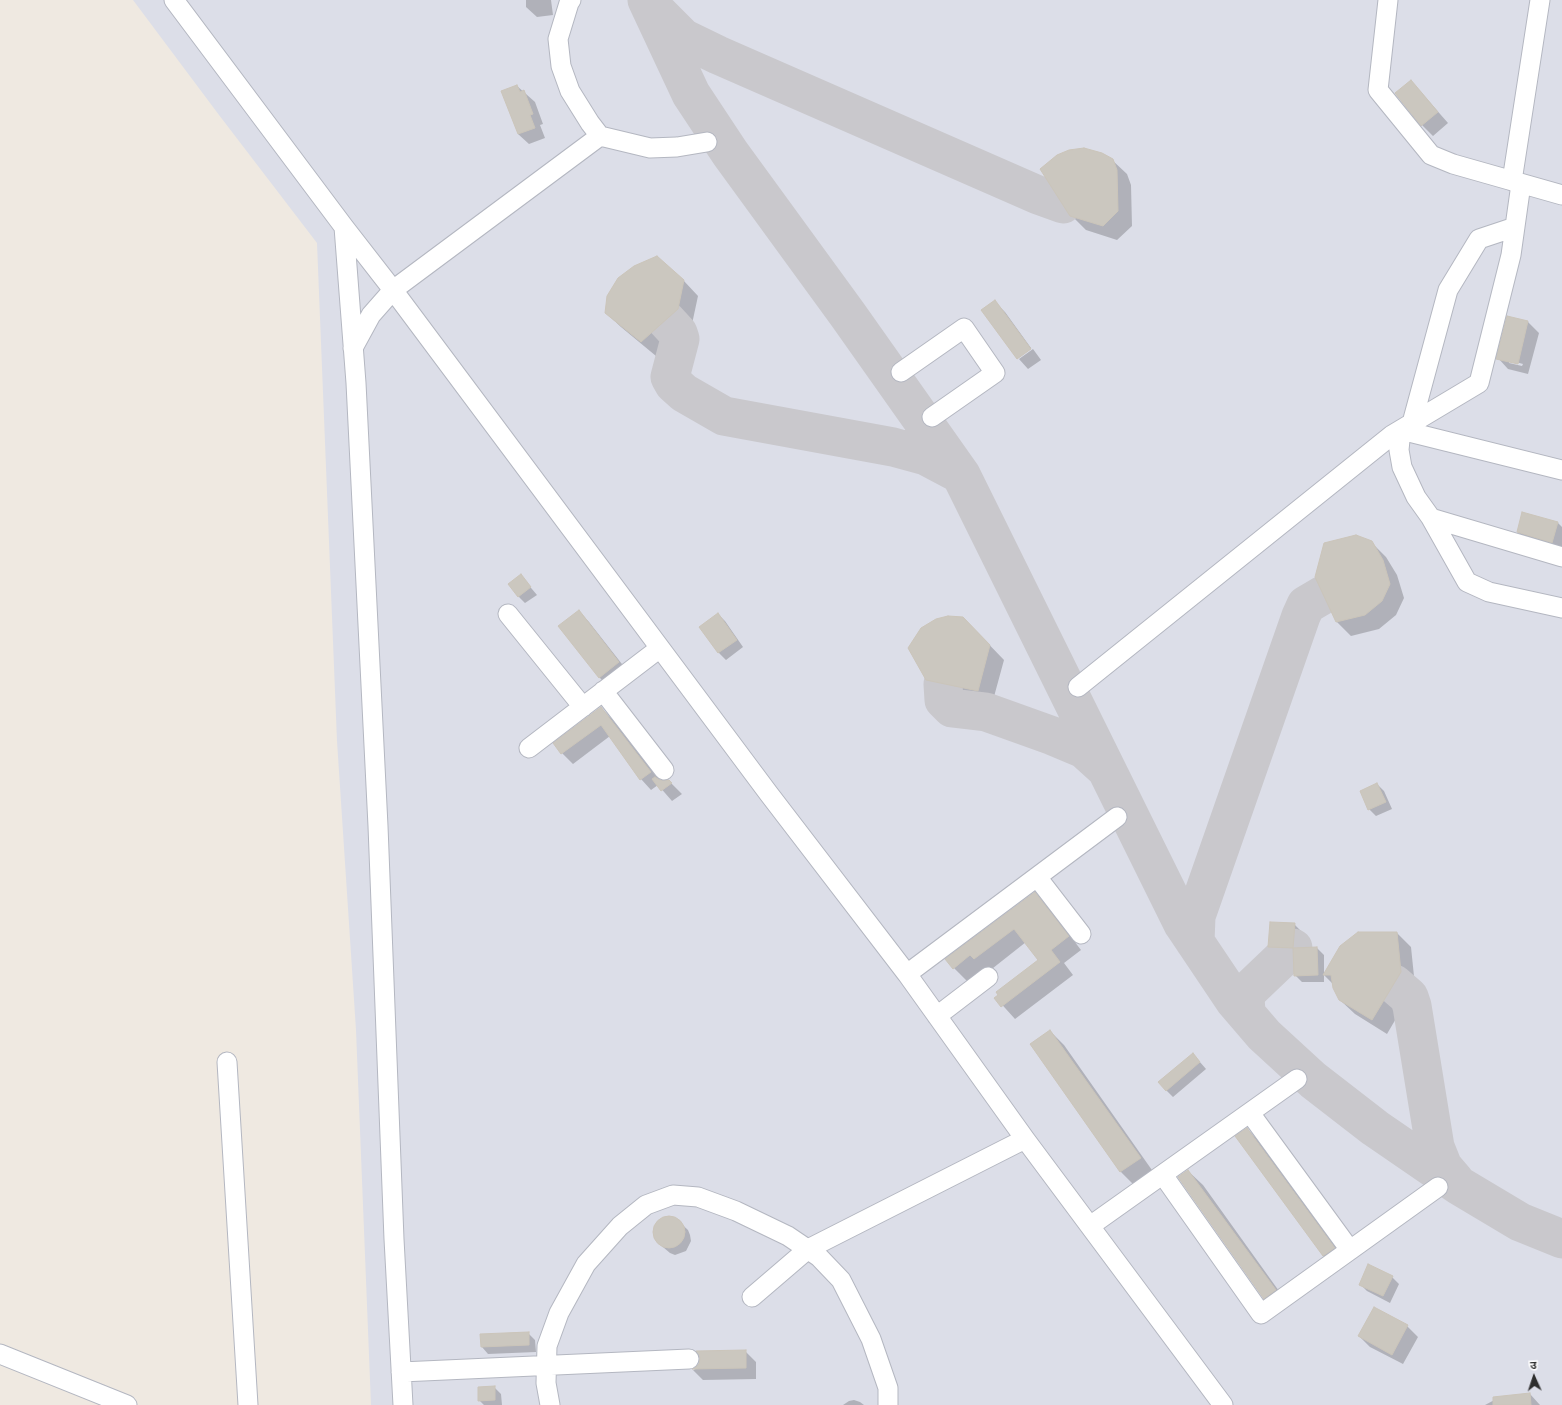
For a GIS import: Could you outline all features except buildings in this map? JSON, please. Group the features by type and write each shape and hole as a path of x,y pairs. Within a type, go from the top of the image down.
{"street":[{"path":"174,0 393,290 764,788 907,974 1025,1139 1223,1405"},
{"path":"571,0 558,39 561,66 570,91 600,136 650,148 677,147 707,142"},
{"path":"1388,0 1378,90 1431,155 1454,164 1562,195"},
{"path":"1078,687 1392,434 1479,383 1511,254 1515,227 1517,183 1540,0"},
{"path":"353,348 371,315 393,290 600,136"},
{"path":"344,227 353,348 377,818 394,1239 403,1405"},
{"path":"1515,227 1479,239 1448,290 1399,450 1402,467 1416,497 1431,518 1467,582 1489,592 1562,608"},
{"path":"901,372 964,328 995,373 932,417"},
{"path":"1407,426 1562,470"},
{"path":"1431,518 1562,557"},
{"path":"508,614 583,707"},
{"path":"529,748 660,648"},
{"path":"603,691 664,770"},
{"path":"907,974 1117,817"},
{"path":"1037,877 1081,934"},
{"path":"937,1016 988,976"},
{"path":"227,1062 248,1405"},
{"path":"1090,1226 1297,1079"},
{"path":"1250,1112 1350,1250"},
{"path":"752,1297 808,1250 1025,1139"},
{"path":"1163,1175 1261,1314 1438,1187"},
{"path":"550,1405 546,1383 547,1346 559,1314 586,1264 620,1226 646,1205 673,1195 698,1197 736,1211 782,1233 819,1256 841,1280 871,1339 888,1388 888,1405"},
{"path":"0,1354 127,1405"},
{"path":"402,1372 689,1359"}],"shaded area":[{"path":"133,0 1562,0 1562,1405 371,1405 356,1030 337,741 317,243"}],"taxiway":[{"path":"647,0 691,94 730,153 848,315 961,475 1183,924 1234,1000 1264,1035 1313,1080 1375,1128 1458,1185 1520,1222 1562,1239"},
{"path":"656,11 683,38 718,55 1038,195 1063,204"},
{"path":"666,320 678,333 680,339 670,377 674,384 684,393 724,416 893,447 926,456 960,474"},
{"path":"1195,942 1196,916 1301,616 1306,605 1323,595"},
{"path":"943,684 944,700 952,708 986,712 1053,736 1084,749 1105,768"},
{"path":"1246,1013 1245,997 1250,989 1293,948"},
{"path":"1394,984 1409,997 1412,1006 1435,1147 1443,1167 1455,1181"}]}
